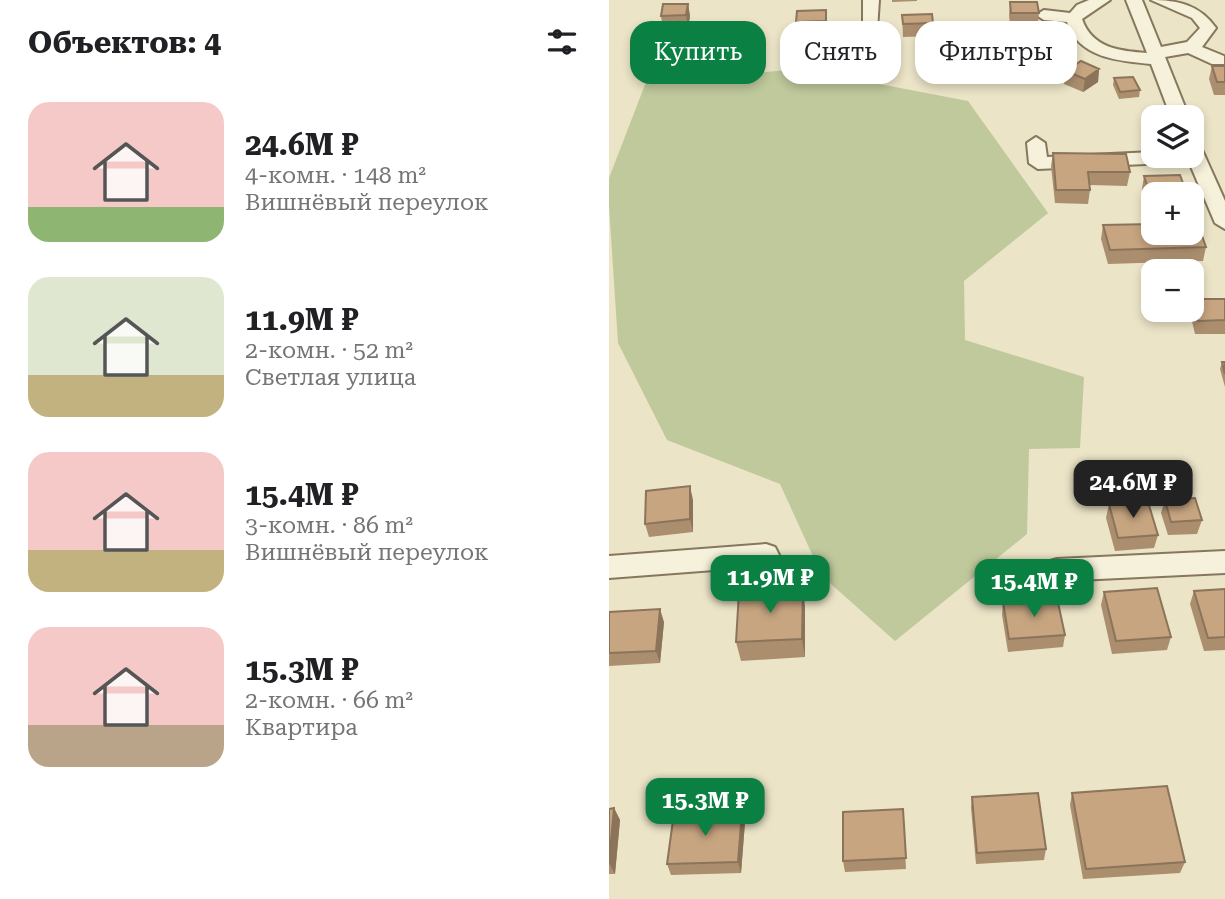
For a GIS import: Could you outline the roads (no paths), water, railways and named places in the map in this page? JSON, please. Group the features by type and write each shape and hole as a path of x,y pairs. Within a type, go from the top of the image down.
{"street":[{"path":"870,0 871,21"},
{"path":"1135,0 1160,54 1176,105"},
{"path":"1159,0 1225,39"},
{"path":"1077,21 1083,8 1097,1"},
{"path":"1077,54 1097,52 1129,62 1160,54 1216,4"},
{"path":"1044,15 1063,21"},
{"path":"1195,22 1225,28"},
{"path":"1195,22 1218,60"},
{"path":"1077,27 1097,52"},
{"path":"1160,54 1184,66"},
{"path":"1036,143 1038,163 1141,156"},
{"path":"1200,168 1225,222"},
{"path":"609,567 766,555"},
{"path":"1057,570 1225,562"}]}
